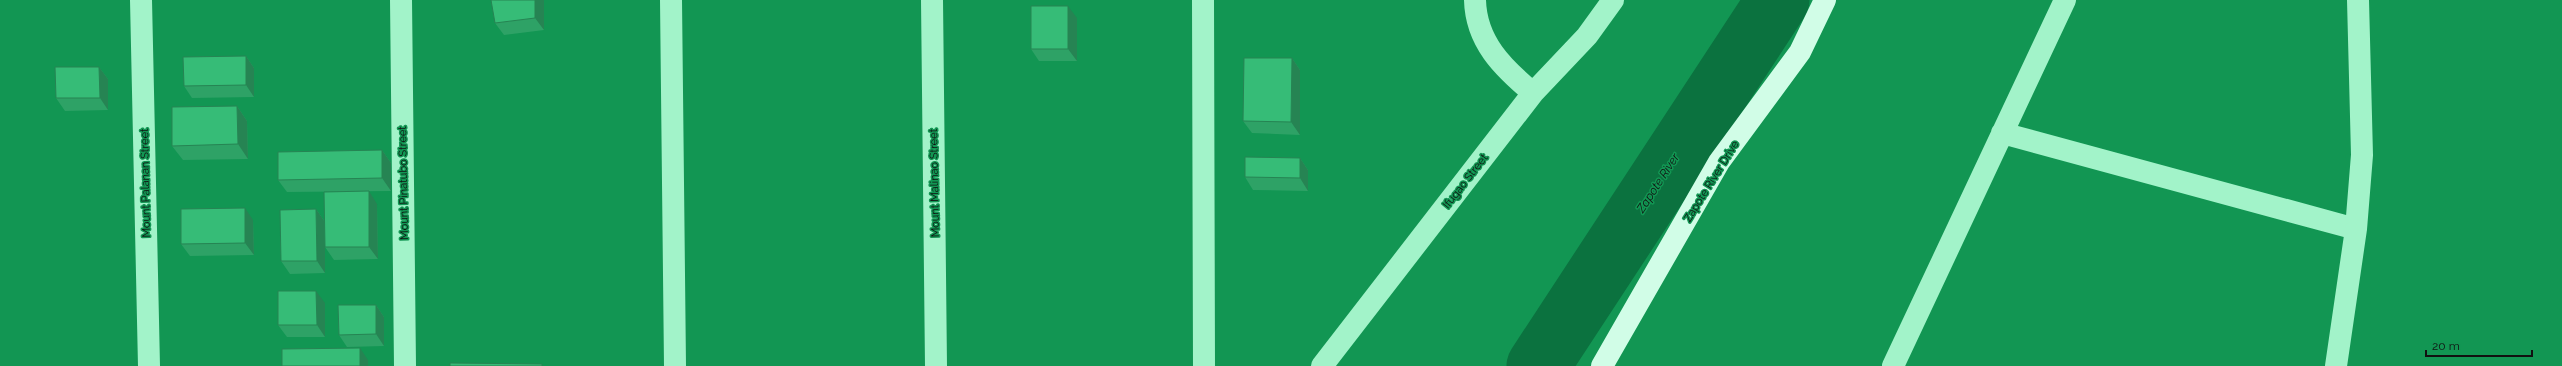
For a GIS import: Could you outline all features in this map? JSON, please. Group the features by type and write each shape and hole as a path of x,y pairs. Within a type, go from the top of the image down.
{"street":[{"name":"Mount Palanan Street","path":"141,0 149,366"},
{"name":"Mount Pinatubo Street","path":"401,0 405,366"},
{"path":"671,0 675,366"},
{"name":"Mount Malinao Street","path":"932,0 936,366"},
{"path":"1203,0 1204,366"},
{"path":"1475,0 1485,44 1506,71 1533,93"},
{"name":"Ifugao Street","path":"1322,366 1533,93 1587,36 1612,0"},
{"name":"Zapote River Drive","path":"1602,366 1719,162 1800,52 1825,0"},
{"path":"1893,366 2066,0"},
{"path":"2336,366 2356,229 2362,155 2358,0"},
{"path":"2002,134 2356,229"}],"building":[{"path":"491,0 535,0 535,18 495,23"},
{"path":"1031,6 1068,6 1068,49 1031,49"},
{"path":"246,56 246,85 184,86 183,57"},
{"path":"1244,58 1292,58 1291,122 1243,121"},
{"path":"55,67 99,67 100,98 56,98"},
{"path":"237,106 238,144 172,146 172,107"},
{"path":"382,150 382,178 278,180 278,152"},
{"path":"1245,157 1300,158 1300,178 1245,177"},
{"path":"369,191 369,247 325,247 324,192"},
{"path":"245,208 245,243 181,244 181,209"},
{"path":"316,209 317,261 281,261 280,210"},
{"path":"278,291 316,291 317,325 278,325"},
{"path":"338,305 376,305 376,334 339,335"},
{"path":"360,348 360,366 282,366 282,349"},
{"path":"450,363 542,364 542,366 450,366"}],"waterway":[{"name":"Zapote River","path":"1538,366 1778,0"}]}
